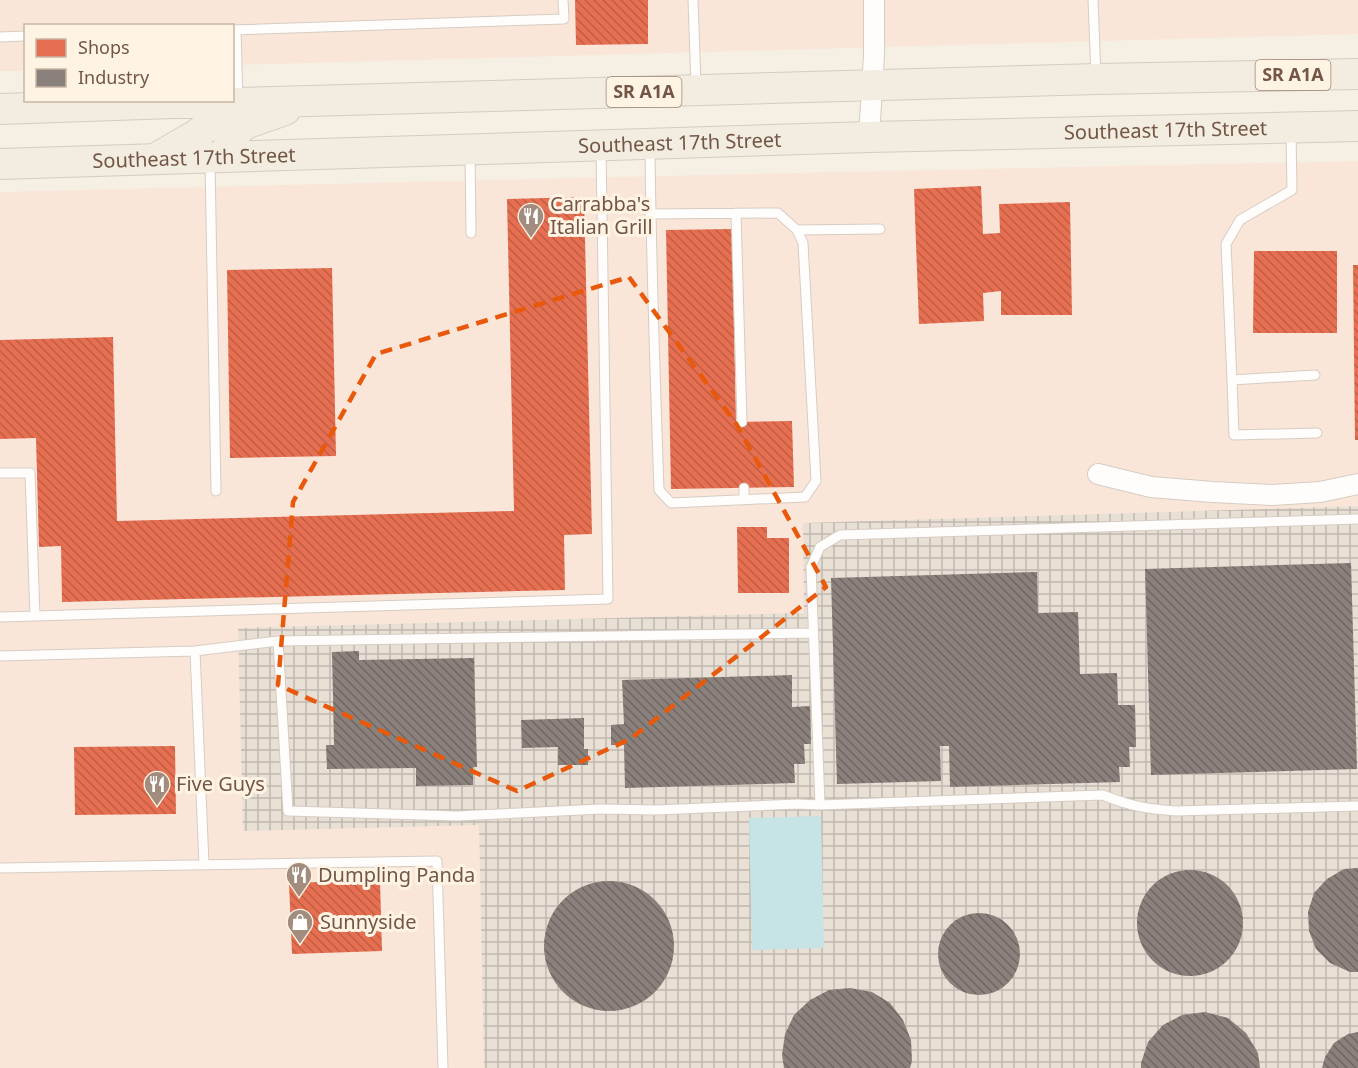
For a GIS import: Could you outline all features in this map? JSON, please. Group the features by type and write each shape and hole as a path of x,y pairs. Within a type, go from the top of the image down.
{"main road":[{"name":"SR A1A","path":"0,109 173,102 238,103 1096,78 1358,74"},
{"path":"218,157 231,137 245,124 314,101"},
{"path":"155,159 196,135 238,103"},
{"name":"Southeast 17th Street","path":"0,164 869,137 1358,126"}],"street":[{"path":"869,137 874,0"},
{"path":"1098,474 1151,487 1272,495 1320,492 1358,484"}],"lane":[{"path":"238,103 234,30 564,19 563,0"},
{"path":"693,0 697,91"},
{"path":"1093,0 1096,78"},
{"path":"0,37 24,36"},
{"path":"1290,127 1292,190 1240,220 1227,244 1234,435 1317,433"},
{"path":"650,144 650,214 659,490 670,503 805,497 816,480 803,243 797,230 778,213 650,214"},
{"path":"0,617 608,599 601,145"},
{"path":"470,150 471,233"},
{"path":"216,490 218,157"},
{"path":"736,213 742,422"},
{"path":"797,230 880,229"},
{"path":"1232,380 1315,375"},
{"path":"0,473 30,473 35,616"},
{"path":"744,488 744,500"},
{"path":"820,805 811,567 820,547 840,535 1358,519"},
{"path":"0,656 195,651 278,641 813,633"},
{"path":"278,641 288,811 457,816 601,809 656,810 1103,795 1146,809 1176,811 1358,806"},
{"path":"195,651 204,864"},
{"path":"0,868 436,861 443,1068"}],"highlighted area":[{"path":"629,277 737,425 826,587 630,739 517,791 278,685 293,502 376,354"}],"shaded area":[{"path":"0,0 1358,0 1358,34 234,65 234,24 24,24 24,71 0,71"},
{"path":"1358,161 1358,506 803,523 805,613 239,628 243,831 479,824 484,1068 0,1068 0,192"},
{"path":"1358,506 1358,1068 484,1068 479,825 243,831 238,628 804,613 803,523"}],"water":[{"path":"821,816 824,948 752,950 749,818"}],"building: Shops":[{"path":"575,0 648,0 648,44 576,45"},
{"path":"981,186 983,234 1000,233 999,204 1070,202 1072,315 1001,315 1001,291 983,293 984,321 919,324 914,189"},
{"path":"584,197 592,534 564,535 565,590 62,602 61,546 39,547 36,438 0,439 0,340 113,337 117,521 514,511 507,199"},
{"path":"732,229 736,422 792,421 794,487 671,489 666,230"},
{"path":"1254,251 1337,251 1337,333 1253,333"},
{"path":"1353,265 1358,265 1358,440 1355,440"},
{"path":"332,268 336,456 230,458 227,270"},
{"path":"737,527 767,527 767,538 789,538 789,593 738,593"},
{"path":"175,746 176,814 75,815 74,747"},
{"path":"380,880 382,951 292,954 289,883"}],"building: Industry":[{"path":"1351,563 1357,769 1151,775 1145,569"},
{"path":"1037,572 1038,613 1078,612 1080,674 1117,673 1118,705 1135,705 1136,747 1129,747 1130,767 1119,767 1120,782 950,787 949,746 940,746 941,781 837,784 831,578"},
{"path":"359,651 359,660 474,658 477,767 473,767 473,785 416,786 416,768 327,769 326,745 334,745 332,652"},
{"path":"792,675 792,707 810,706 811,744 804,744 805,764 794,764 795,783 625,788 624,745 611,745 611,725 624,724 622,680"},
{"path":"584,718 584,749 588,749 588,765 558,765 558,747 522,748 521,720"},
{"path":"1358,868 1358,972 1350,972 1330,963 1316,949 1309,931 1308,912 1314,893 1327,879 1344,869"},
{"path":"1190,870 1210,874 1227,886 1239,903 1243,923 1239,943 1227,960 1210,972 1190,976 1170,972 1153,960 1141,943 1137,923 1141,903 1153,886 1170,874"},
{"path":"609,881 634,886 655,900 669,921 674,946 669,971 655,992 634,1006 609,1011 584,1006 563,992 549,971 544,946 549,921 563,900 584,886"},
{"path":"979,913 995,916 1008,925 1017,938 1020,954 1017,970 1008,983 995,992 979,995 963,992 950,983 941,970 938,954 941,938 950,925 963,916"},
{"path":"850,988 872,992 890,1003 903,1020 911,1040 910,1068 784,1068 782,1055 785,1034 794,1015 810,1000 829,990"},
{"path":"1205,1012 1228,1018 1246,1033 1258,1053 1260,1068 1141,1068 1148,1042 1163,1025 1182,1015"},
{"path":"1358,1032 1358,1068 1322,1068 1325,1057 1334,1043 1348,1034"}],"place":[{"name":"Carrabba's Italian Grill","path":"531,239"},
{"name":"Five Guys","path":"157,807"},
{"name":"Dumpling Panda","path":"299,898"},
{"name":"Sunnyside","path":"300,945"}]}
